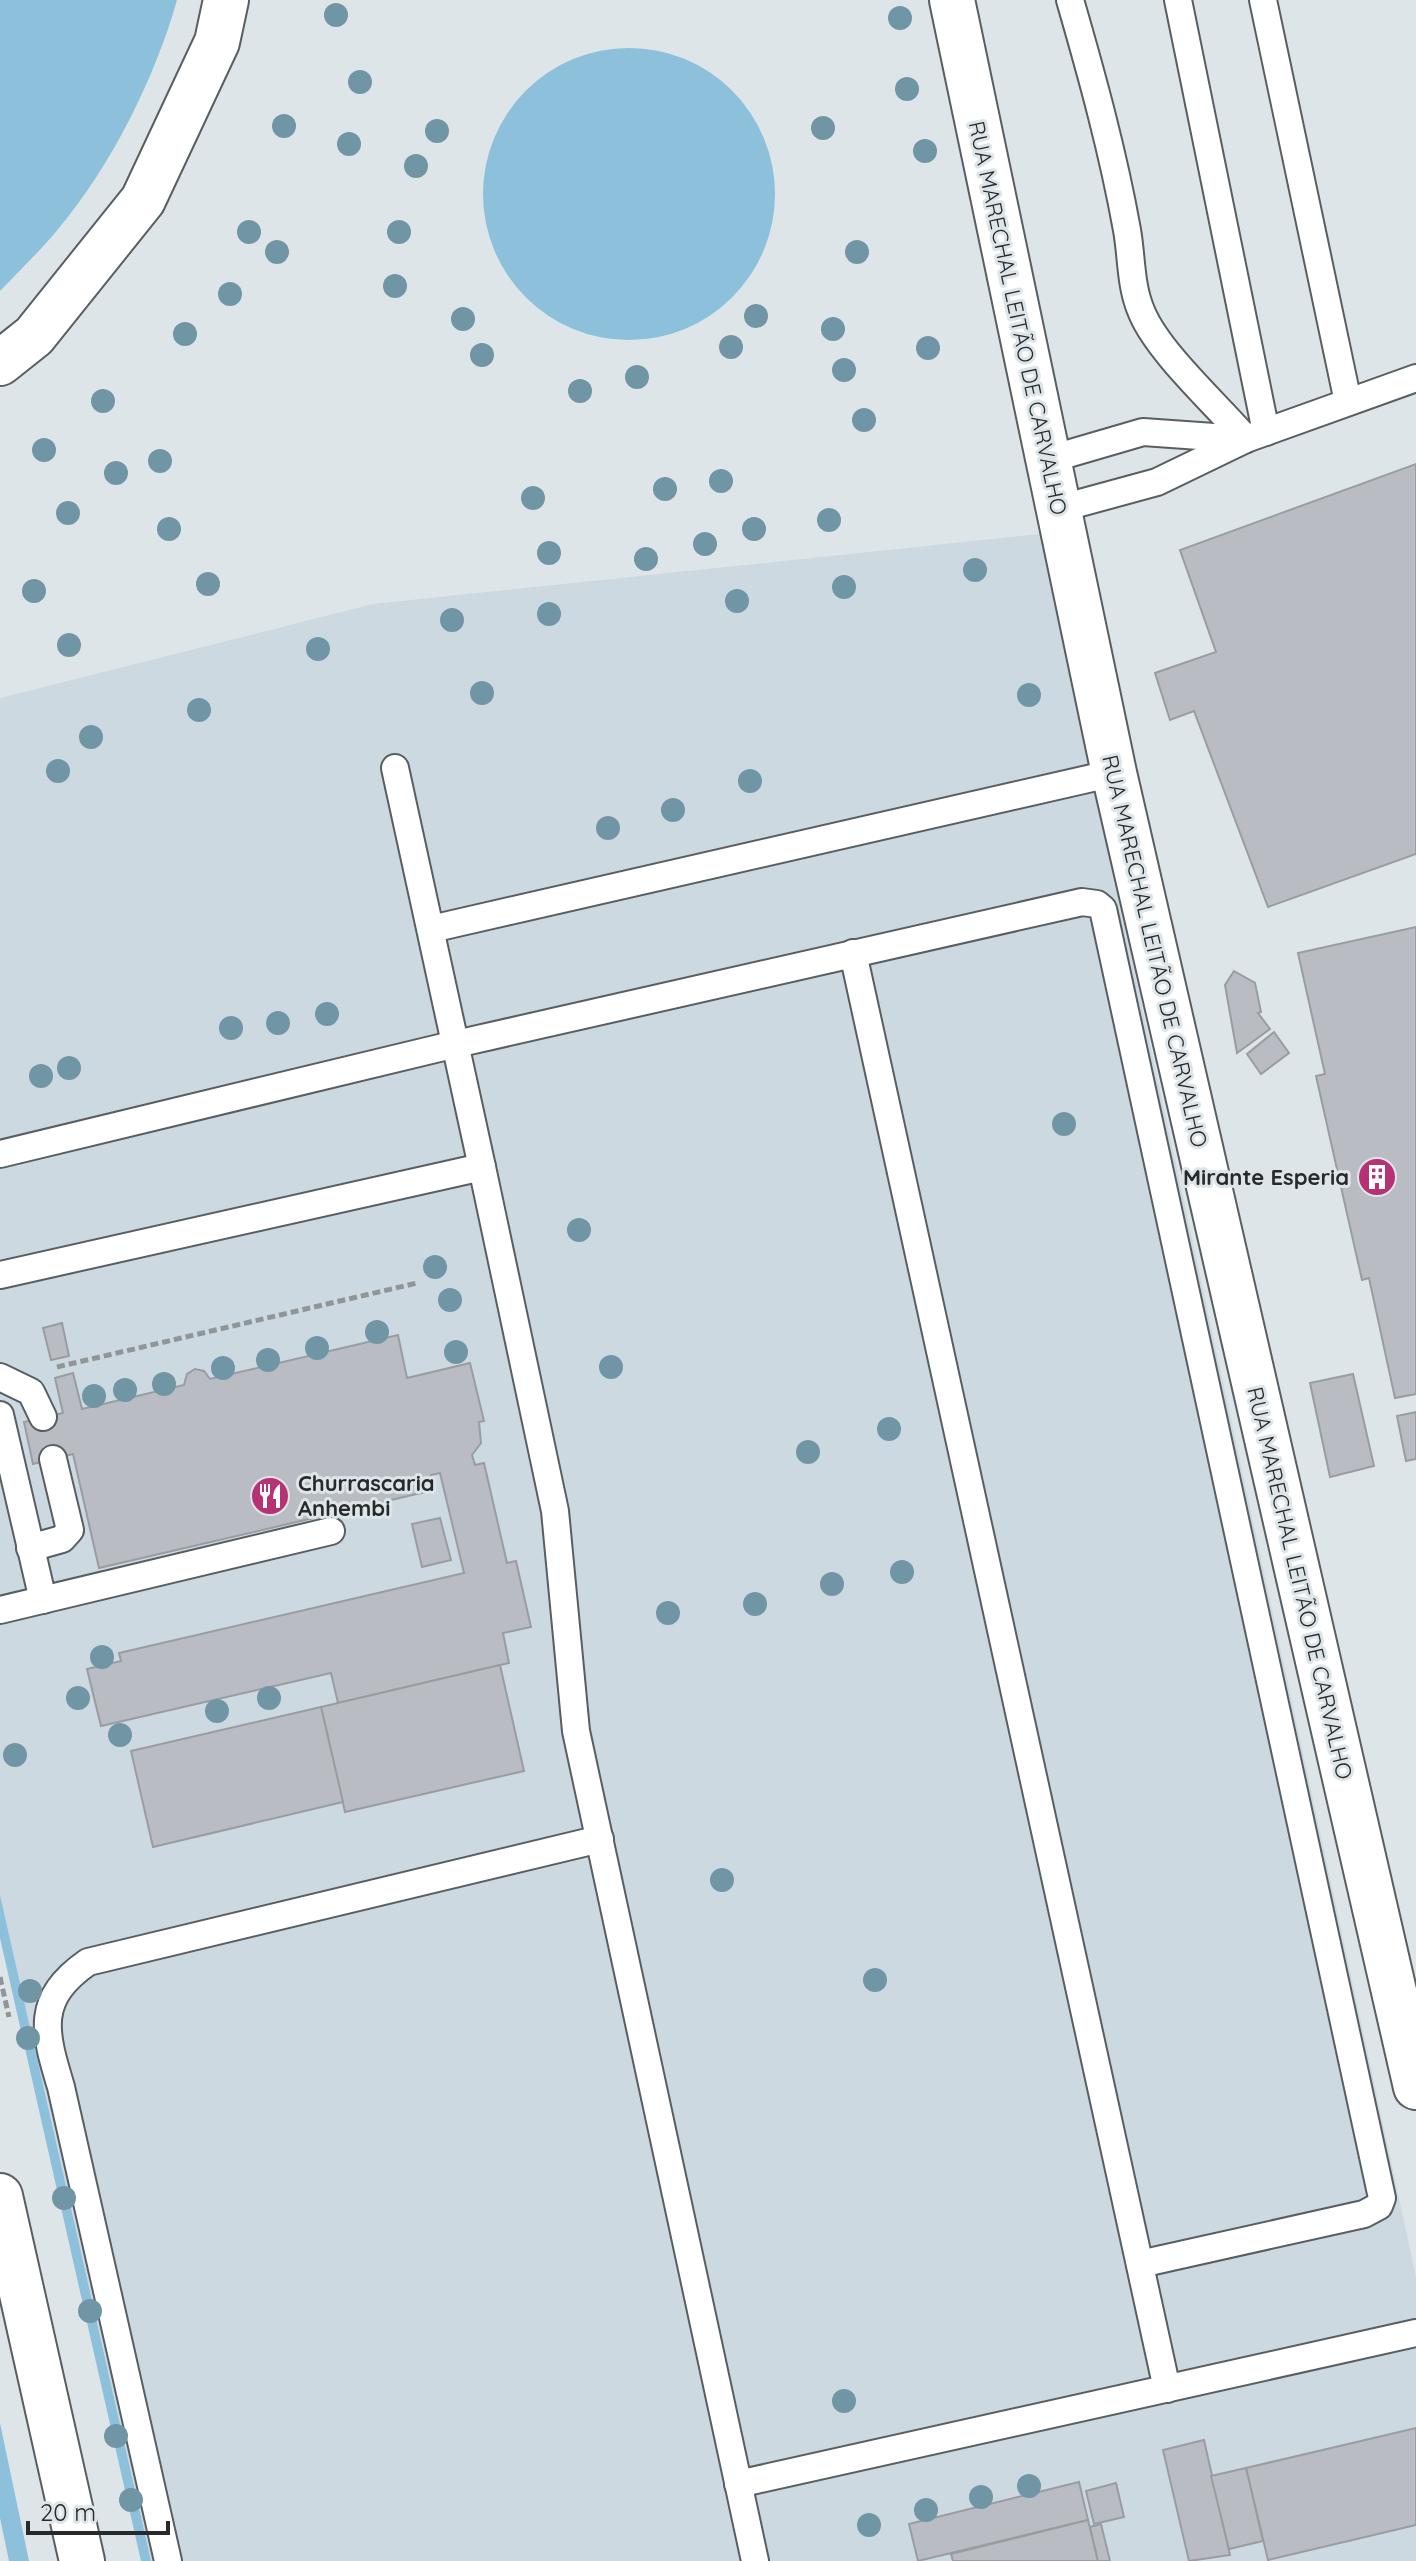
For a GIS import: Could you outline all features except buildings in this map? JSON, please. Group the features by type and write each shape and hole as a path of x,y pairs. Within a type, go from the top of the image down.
{"main road":[{"path":"0,363 34,336 143,200 217,42 226,0"},
{"name":"RUA MARECHAL LEITÃO DE CARVALHO","path":"952,0 1114,773 1416,2087"},
{"path":"0,2196 82,2561"}],"lane":[{"path":"1070,0 1109,134 1128,232 1132,279 1141,313 1156,338 1256,435"},
{"path":"1178,0 1256,435"},
{"path":"1263,0 1348,402"},
{"path":"1058,509 1157,482 1256,435 1416,378"},
{"path":"1047,460 1143,432 1256,435"},
{"path":"395,768 555,1511 564,1574 571,1700 755,2561"},
{"path":"431,929 1114,773"},
{"path":"0,1154 456,1044 853,953 1089,901 1103,909 1382,2198 1379,2206 1364,2214 1140,2264"},
{"path":"853,953 1167,2389"},
{"path":"0,1275 482,1167"},
{"path":"2,1378 31,1392 43,1417"},
{"path":"0,1415 43,1600"},
{"path":"30,1548 62,1539 70,1530 53,1459"},
{"path":"0,1610 331,1531"},
{"path":"168,2561 61,2087 49,2046 47,2014 53,1996 65,1978 88,1962 600,1839"},
{"path":"738,2484 1416,2333"}],"path":[{"path":"2,1378 417,1283"}],"shaded area":[{"path":"0,0 177,0 144,90 96,177 59,228 0,291"},
{"path":"629,48 671,54 698,65 722,81 742,101 758,125 769,152 775,194 769,236 758,263 742,287 722,307 698,323 671,334 629,340 587,334 560,323 536,307 516,287 500,263 489,236 483,194 489,152 500,125 516,101 536,81 560,65 587,54"},
{"path":"1040,534 1416,2277 1416,2561 151,2561 0,1895 0,698 373,604"},
{"path":"0,1895 151,2561 141,2561 0,1938"},
{"path":"0,2423 29,2561 9,2561 0,2518"}],"place":[{"name":"Mirante Esperia","path":"1377,1177"},
{"name":"Churrascaria Anhembi","path":"270,1496"}]}
